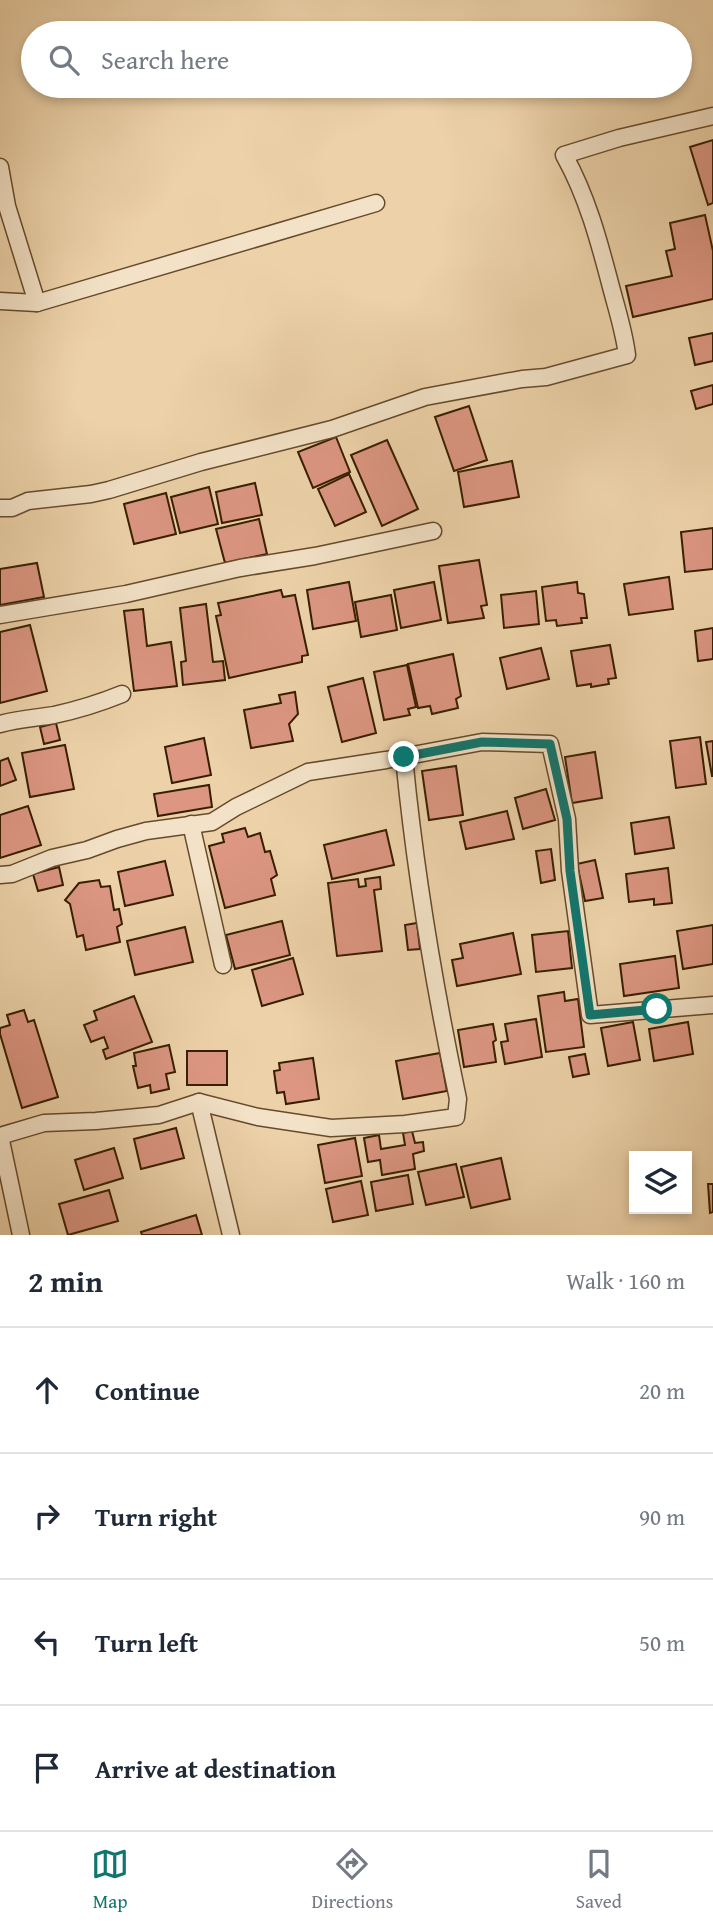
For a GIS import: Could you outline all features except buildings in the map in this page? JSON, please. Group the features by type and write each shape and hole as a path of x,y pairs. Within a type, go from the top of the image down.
{"street":[{"path":"0,508 12,508 28,501 100,492 201,462 332,429 425,397 546,377 627,355 624,331 590,211 564,155 619,138 713,116"},
{"path":"0,167 6,206 37,303"},
{"path":"0,301 37,303 376,202"},
{"path":"0,615 126,594 240,568 315,556 433,531"},
{"path":"0,724 54,715 122,694"},
{"path":"0,875 12,874 52,858 146,831 212,822 236,807 308,772 482,742 550,744 567,819 570,871 590,1015 713,1005"},
{"path":"21,1235 0,1136 44,1123 159,1115 199,1102 258,1117 331,1128 405,1124 456,1117 458,1099 430,958 410,827 404,757"},
{"path":"191,824 223,965"},
{"path":"199,1102 231,1235"}],"route":[{"path":"404,757 482,742 550,744 567,819 570,871 590,1015 657,1009"}]}
